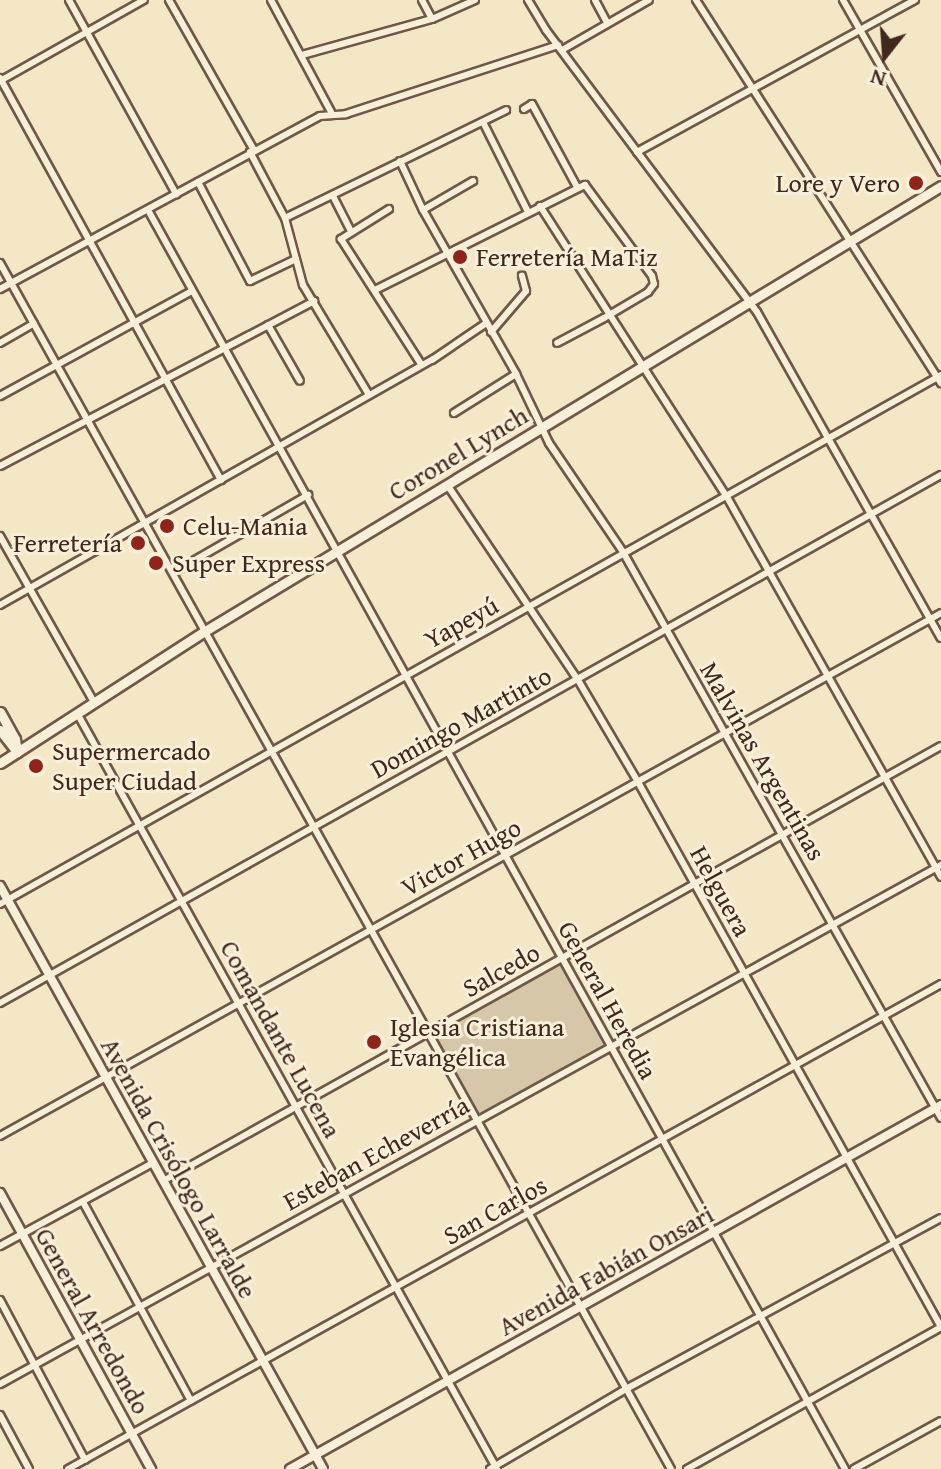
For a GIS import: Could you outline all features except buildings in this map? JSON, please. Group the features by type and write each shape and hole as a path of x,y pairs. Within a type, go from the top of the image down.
{"main road":[{"name":"Coronel Lynch","path":"0,763 205,631 941,186"},
{"path":"0,712 15,739 17,752"},
{"path":"0,730 17,752"}],"street":[{"path":"69,0 176,194"},
{"path":"144,0 1,80 137,322 221,480"},
{"path":"169,0 285,218 303,285 369,395"},
{"path":"271,0 332,114"},
{"path":"422,0 432,19"},
{"path":"302,55 432,19 475,0"},
{"path":"528,0 749,301 941,638"},
{"path":"595,0 607,23"},
{"path":"0,289 320,116 346,114 560,47 649,0"},
{"path":"696,0 940,378"},
{"path":"843,0 941,172"},
{"path":"637,152 915,0"},
{"path":"524,109 532,104 581,186 652,276 654,284 648,292 557,343"},
{"path":"285,218 506,110"},
{"path":"483,122 528,212"},
{"name":"Malvinas Argentinas","path":"400,161 446,254 516,374 542,428 623,552 883,1016 938,1107 941,1118"},
{"path":"423,210 473,181"},
{"path":"198,182 250,281 296,259"},
{"path":"375,290 581,186"},
{"path":"333,196 351,231"},
{"path":"540,206 727,497 938,866 941,877"},
{"path":"389,209 341,239 421,364"},
{"name":"General Heredia","path":"148,210 845,1469"},
{"path":"0,263 671,1469"},
{"path":"491,332 526,291 522,276"},
{"path":"0,396 192,291"},
{"path":"0,466 164,377 314,301"},
{"path":"0,343 34,323"},
{"path":"0,605 281,446 485,324"},
{"path":"268,325 300,381"},
{"path":"454,413 516,374"},
{"name":"Yapeyú","path":"4,902 623,552 940,378"},
{"name":"Domingo Martinto","path":"0,1003 941,475"},
{"name":"Helguera","path":"448,486 578,680 638,782 941,1327"},
{"path":"174,572 308,495"},
{"path":"0,536 94,702"},
{"name":"Victor Hugo","path":"0,1136 941,613"},
{"name":"Comandante Lucena","path":"77,713 449,1381 494,1468"},
{"name":"Salcedo","path":"163,1181 941,746"},
{"name":"Esteban Echeverría","path":"0,1384 938,866"},
{"name":"Avenida Crisólogo Larralde","path":"0,886 4,902 107,1079 323,1469"},
{"name":"San Carlos","path":"68,1469 941,984"},
{"name":"Avenida Fabián Onsari","path":"290,1469 938,1107"},
{"path":"0,1246 153,1163"},
{"name":"General Arredondo","path":"0,1193 151,1469"},
{"path":"83,1202 191,1401"},
{"path":"494,1468 626,1389 941,1218"},
{"path":"0,1300 85,1460"},
{"path":"687,1469 941,1327"},
{"path":"0,1415 29,1469"},
{"path":"854,1469 941,1421"}],"shaded area":[{"path":"563,958 610,1046 475,1118 428,1030"}],"place":[{"name":"Lore y Vero","path":"916,183"},
{"name":"Ferretería MaTiz","path":"460,257"},
{"name":"Celu-Mania","path":"167,526"},
{"name":"Ferretería","path":"138,543"},
{"name":"Super Express","path":"156,563"},
{"name":"Supermercado Super Ciudad","path":"36,766"},
{"name":"Iglesia Cristiana Evangélica","path":"374,1042"}]}
